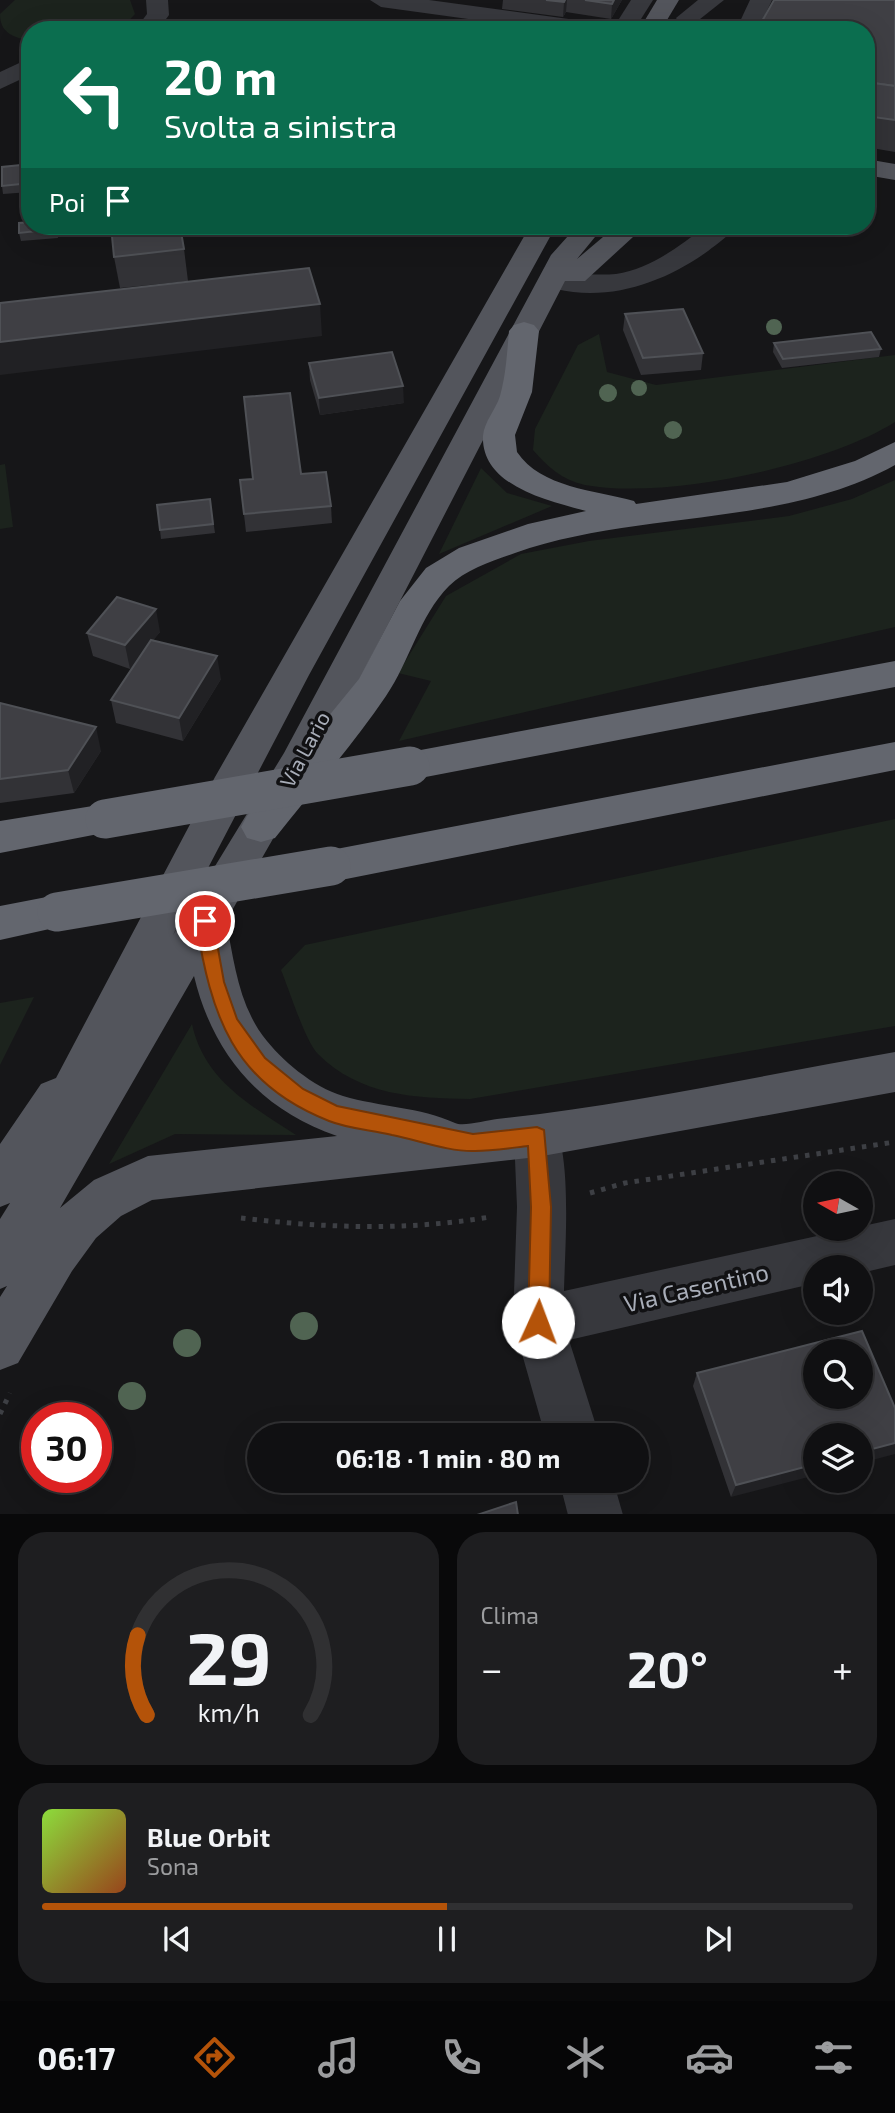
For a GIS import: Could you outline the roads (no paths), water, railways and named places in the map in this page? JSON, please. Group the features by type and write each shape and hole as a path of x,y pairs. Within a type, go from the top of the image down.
{"highway":[{"path":"524,331 515,399 499,435 505,463 516,473 586,502 648,513"},
{"path":"261,827 373,687 418,601 438,576 471,556 540,531 790,492 866,468 895,452"},
{"path":"0,837 410,766 895,674"},
{"path":"0,923 331,866 895,756"},
{"path":"824,769 895,780"}],"main road":[{"path":"655,21 668,0"},
{"path":"875,168 895,173"},
{"path":"875,172 895,173"},
{"path":"0,1242 106,1023 247,752 538,235"},
{"name":"Via Lario","path":"0,1265 261,827 565,255 583,235"},
{"path":"524,331 566,283 621,235"},
{"path":"205,921 215,982 229,1022 241,1044 275,1079 297,1095 334,1114 473,1143"},
{"path":"0,1185 106,1023"},
{"path":"0,1345 70,1235 90,1210 118,1191 148,1178 537,1136 895,1072"}],"street":[{"path":"154,21 159,10 157,0"},
{"path":"381,0 533,21"},
{"path":"629,21 642,0"},
{"path":"688,16 713,0"},
{"path":"751,21 761,0"},
{"path":"0,82 21,70"},
{"path":"566,283 616,283 658,273 711,235"},
{"path":"537,1136 541,1207 538,1322 568,1423"},
{"name":"Via Casentino","path":"538,1322 895,1242"},
{"path":"590,1493 596,1514"}]}
